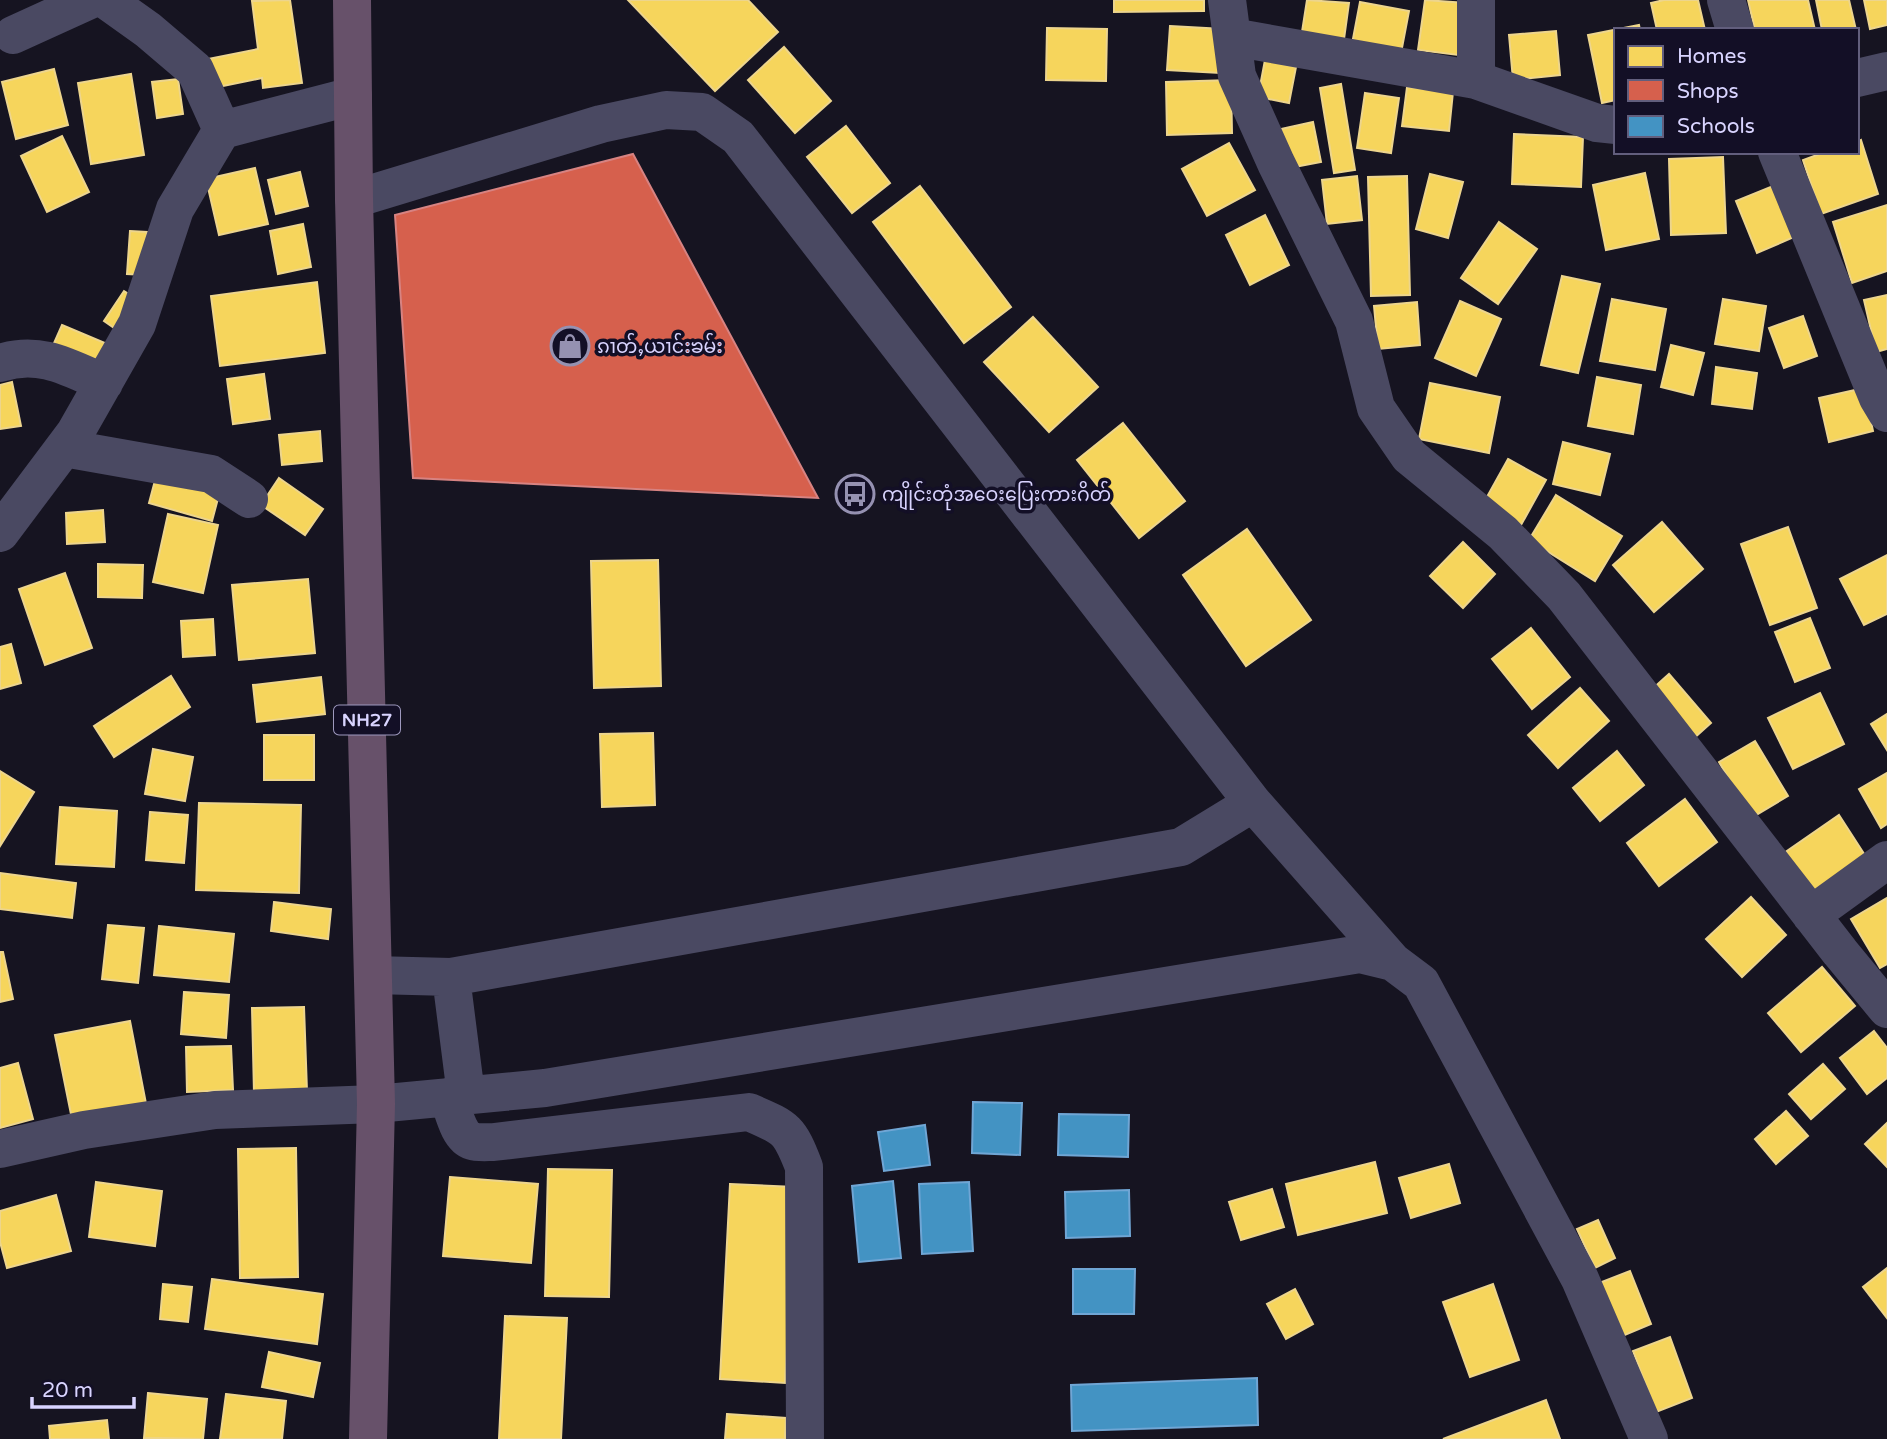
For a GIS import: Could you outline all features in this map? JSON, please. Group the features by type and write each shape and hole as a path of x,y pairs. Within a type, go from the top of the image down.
{"highway":[{"name":"NH27","path":"352,0 354,199 376,1104 368,1439"}],"street":[{"path":"13,35 90,0"},
{"path":"106,0 148,30 195,70 222,130"},
{"path":"1476,0 1476,80"},
{"path":"1726,0 1734,28"},
{"path":"1614,125 1597,123 1476,80 1229,18 1237,76 1276,163 1354,321 1376,408 1409,456 1503,533 1564,596 1887,1009"},
{"path":"1859,78 1887,71"},
{"path":"0,533 75,433 137,324 175,209 222,130 353,96"},
{"path":"354,199 601,124 666,110 702,112 738,137 1253,803 1393,962 1421,983 1580,1279 1649,1439"},
{"path":"1778,154 1872,385 1887,413"},
{"path":"0,363 19,356 54,361 104,383"},
{"path":"64,448 211,474 249,499"},
{"path":"373,975 451,977 1181,847 1253,803"},
{"path":"1811,915 1887,860"},
{"path":"0,1149 84,1130 215,1110 376,1104 545,1088 1360,954 1393,962"},
{"path":"451,977 460,1128 468,1140 494,1142 749,1112 784,1127 794,1142 804,1167 805,1439"},
{"path":"545,1088 548,1136"}],"building: Homes":[{"path":"290,0 302,83 263,88 262,78 213,88 208,59 258,49 252,1"},
{"path":"628,0 748,0 778,32 715,91"},
{"path":"1114,0 1204,0 1204,11 1114,12"},
{"path":"1307,0 1349,3 1344,39 1302,32"},
{"path":"1425,0 1466,3 1458,55 1418,50"},
{"path":"1664,0 1698,0 1705,28 1657,28 1651,3"},
{"path":"1748,0 1808,0 1815,28 1755,28"},
{"path":"1816,0 1849,0 1856,28 1822,28"},
{"path":"1864,0 1887,0 1887,25 1870,29"},
{"path":"1360,2 1409,11 1401,53 1352,44"},
{"path":"1170,26 1223,29 1220,73 1167,70"},
{"path":"1047,28 1107,29 1106,81 1046,80"},
{"path":"1614,30 1614,100 1602,103 1588,35"},
{"path":"1556,31 1560,75 1513,80 1509,35"},
{"path":"784,47 831,101 795,133 748,80"},
{"path":"1265,60 1296,67 1289,103 1258,97"},
{"path":"54,69 68,125 16,139 2,82"},
{"path":"131,74 144,155 91,164 78,83"},
{"path":"178,79 183,114 157,118 152,82"},
{"path":"1231,80 1232,133 1167,135 1166,82"},
{"path":"1341,84 1355,170 1334,173 1320,88"},
{"path":"1407,87 1453,92 1449,131 1402,126"},
{"path":"1365,93 1399,98 1391,153 1357,148"},
{"path":"1313,122 1321,162 1289,168 1281,129"},
{"path":"846,126 890,183 852,213 807,157"},
{"path":"1514,134 1583,137 1581,187 1512,184"},
{"path":"62,136 89,192 47,212 21,156"},
{"path":"1861,140 1878,194 1821,214 1803,160 1820,154 1859,154"},
{"path":"1229,143 1255,190 1207,216 1182,169"},
{"path":"1723,157 1726,233 1671,235 1669,159"},
{"path":"255,168 268,224 219,235 206,179"},
{"path":"300,172 308,206 276,214 268,180"},
{"path":"1645,173 1659,239 1606,250 1593,185"},
{"path":"1430,174 1463,182 1448,238 1416,229"},
{"path":"1357,176 1362,220 1327,224 1322,180"},
{"path":"1407,176 1410,295 1371,296 1368,177"},
{"path":"920,186 1011,307 964,343 873,222"},
{"path":"1773,186 1794,237 1757,253 1736,201"},
{"path":"1887,205 1887,271 1852,283 1833,222"},
{"path":"1265,215 1289,265 1250,285 1226,235"},
{"path":"1499,222 1537,249 1498,304 1461,278"},
{"path":"303,224 311,267 278,274 270,231"},
{"path":"130,231 147,232 144,275 127,274"},
{"path":"1562,276 1600,284 1578,373 1541,365"},
{"path":"317,282 325,353 220,366 211,296"},
{"path":"124,291 140,301 120,332 104,321"},
{"path":"1887,295 1887,349 1876,352 1864,300"},
{"path":"1612,299 1666,309 1655,370 1600,361"},
{"path":"1723,299 1766,306 1759,351 1715,344"},
{"path":"1460,301 1501,319 1476,376 1435,358"},
{"path":"1417,302 1420,345 1378,349 1374,306"},
{"path":"1803,316 1817,356 1784,368 1769,328"},
{"path":"1033,317 1098,387 1049,432 984,362"},
{"path":"62,325 105,343 95,369 51,350"},
{"path":"1671,345 1704,353 1693,395 1661,387"},
{"path":"1716,367 1757,373 1752,409 1712,404"},
{"path":"264,374 270,419 233,424 227,379"},
{"path":"1597,377 1641,385 1633,434 1588,426"},
{"path":"12,382 21,426 0,429 0,385"},
{"path":"1430,383 1500,397 1489,453 1419,439"},
{"path":"1864,388 1873,431 1829,442 1819,398"},
{"path":"1123,423 1185,501 1139,538 1077,460"},
{"path":"320,431 322,461 282,465 279,435"},
{"path":"1563,442 1610,454 1600,495 1553,484"},
{"path":"1508,459 1546,480 1521,525 1483,504"},
{"path":"157,473 220,491 212,521 149,503"},
{"path":"279,478 323,509 305,535 261,505"},
{"path":"1556,495 1622,536 1595,581 1529,540"},
{"path":"103,510 105,542 67,544 66,513"},
{"path":"168,514 218,525 203,593 153,582"},
{"path":"1662,522 1703,569 1654,612 1613,565"},
{"path":"1788,527 1817,608 1770,625 1741,544"},
{"path":"1247,529 1311,620 1246,666 1183,575"},
{"path":"1463,542 1495,574 1463,608 1430,576"},
{"path":"1887,555 1887,614 1864,625 1840,579"},
{"path":"658,560 661,686 594,688 591,561"},
{"path":"98,564 143,565 142,598 98,597"},
{"path":"65,573 92,648 45,665 19,589"},
{"path":"308,579 315,653 239,660 232,585"},
{"path":"1810,618 1830,668 1795,682 1775,632"},
{"path":"213,619 215,655 183,657 181,621"},
{"path":"1531,628 1570,677 1532,709 1492,659"},
{"path":"11,644 21,683 0,689 0,647"},
{"path":"1669,674 1711,723 1693,739 1650,691"},
{"path":"171,676 190,707 114,757 94,726"},
{"path":"321,677 325,714 257,722 253,685"},
{"path":"1580,688 1609,721 1558,768 1528,735"},
{"path":"1820,693 1844,744 1793,769 1768,718"},
{"path":"1887,714 1887,750 1871,724"},
{"path":"653,733 655,805 602,807 600,734"},
{"path":"264,735 314,735 314,780 264,780"},
{"path":"1755,741 1788,796 1751,818 1719,762"},
{"path":"153,749 193,757 185,801 145,794"},
{"path":"1617,751 1644,785 1600,821 1573,788"},
{"path":"0,771 34,792 0,846"},
{"path":"1887,773 1887,824 1881,828 1859,789"},
{"path":"1685,799 1717,842 1659,886 1627,843"},
{"path":"199,803 301,805 299,893 196,890"},
{"path":"60,807 117,811 114,867 56,864"},
{"path":"150,812 188,815 184,863 146,860"},
{"path":"1839,815 1868,860 1814,897 1784,853"},
{"path":"0,873 76,883 72,918 0,909"},
{"path":"1751,897 1786,935 1742,977 1706,939"},
{"path":"1887,898 1887,964 1880,968 1851,919"},
{"path":"274,902 331,909 328,939 271,931"},
{"path":"108,925 144,928 138,983 102,979"},
{"path":"159,926 234,934 229,982 154,975"},
{"path":"0,952 3,952 13,999 0,1002"},
{"path":"1822,967 1855,1006 1801,1052 1768,1013"},
{"path":"184,992 229,995 226,1038 181,1034"},
{"path":"304,1007 307,1091 254,1093 252,1008"},
{"path":"130,1021 148,1114 74,1129 55,1035"},
{"path":"1874,1031 1887,1048 1887,1078 1867,1094 1840,1058"},
{"path":"231,1046 233,1090 187,1092 186,1047"},
{"path":"18,1063 33,1119 0,1128 0,1068"},
{"path":"1823,1064 1845,1089 1811,1119 1789,1094"},
{"path":"1786,1111 1808,1136 1776,1164 1755,1139"},
{"path":"1887,1123 1887,1167 1865,1144"},
{"path":"296,1148 298,1277 240,1278 238,1149"},
{"path":"1375,1162 1387,1213 1298,1235 1286,1184"},
{"path":"1449,1164 1460,1203 1411,1218 1399,1178"},
{"path":"548,1169 612,1170 609,1297 545,1296"},
{"path":"450,1177 538,1184 531,1263 443,1256"},
{"path":"96,1182 162,1191 155,1246 89,1237"},
{"path":"730,1184 795,1187 785,1383 720,1379"},
{"path":"1272,1189 1284,1227 1241,1240 1229,1202"},
{"path":"56,1195 71,1251 7,1268 0,1242 0,1211"},
{"path":"1598,1220 1615,1258 1595,1268 1577,1229"},
{"path":"1887,1268 1887,1318 1863,1287"},
{"path":"1630,1271 1651,1324 1620,1337 1599,1283"},
{"path":"212,1279 323,1294 317,1344 205,1329"},
{"path":"163,1284 192,1287 188,1322 160,1319"},
{"path":"1493,1284 1519,1360 1470,1377 1443,1302"},
{"path":"1295,1289 1313,1324 1286,1339 1267,1304"},
{"path":"505,1316 567,1318 561,1439 499,1439"},
{"path":"1670,1337 1692,1398 1656,1412 1633,1351"},
{"path":"269,1352 320,1363 313,1397 262,1387"},
{"path":"148,1393 207,1399 203,1439 144,1438"},
{"path":"226,1394 286,1401 282,1439 220,1439"},
{"path":"1546,1400 1560,1439 1443,1439"},
{"path":"727,1414 786,1418 785,1439 725,1439"},
{"path":"107,1420 109,1439 50,1439 49,1426"}],"building: Shops":[{"name":"ၵၢတ်ႇယၢင်းၶမ်း","path":"633,154 818,498 413,478 395,215"}],"building: Schools":[{"path":"973,1102 1022,1103 1020,1155 972,1153"},
{"path":"1059,1114 1129,1115 1128,1157 1058,1155"},
{"path":"925,1125 930,1165 884,1171 878,1132"},
{"path":"893,1181 901,1258 859,1262 852,1186"},
{"path":"969,1182 973,1251 922,1254 919,1184"},
{"path":"1129,1190 1130,1236 1066,1238 1065,1192"},
{"path":"1073,1269 1135,1269 1134,1314 1073,1314"},
{"path":"1257,1378 1258,1425 1072,1431 1071,1385"}],"place":[{"name":"ၵၢတ်ႇယၢင်းၶမ်း","path":"570,346"},
{"name":"ကျိုင်းတုံအဝေးပြေးကားဂိတ်","path":"855,494"}]}
